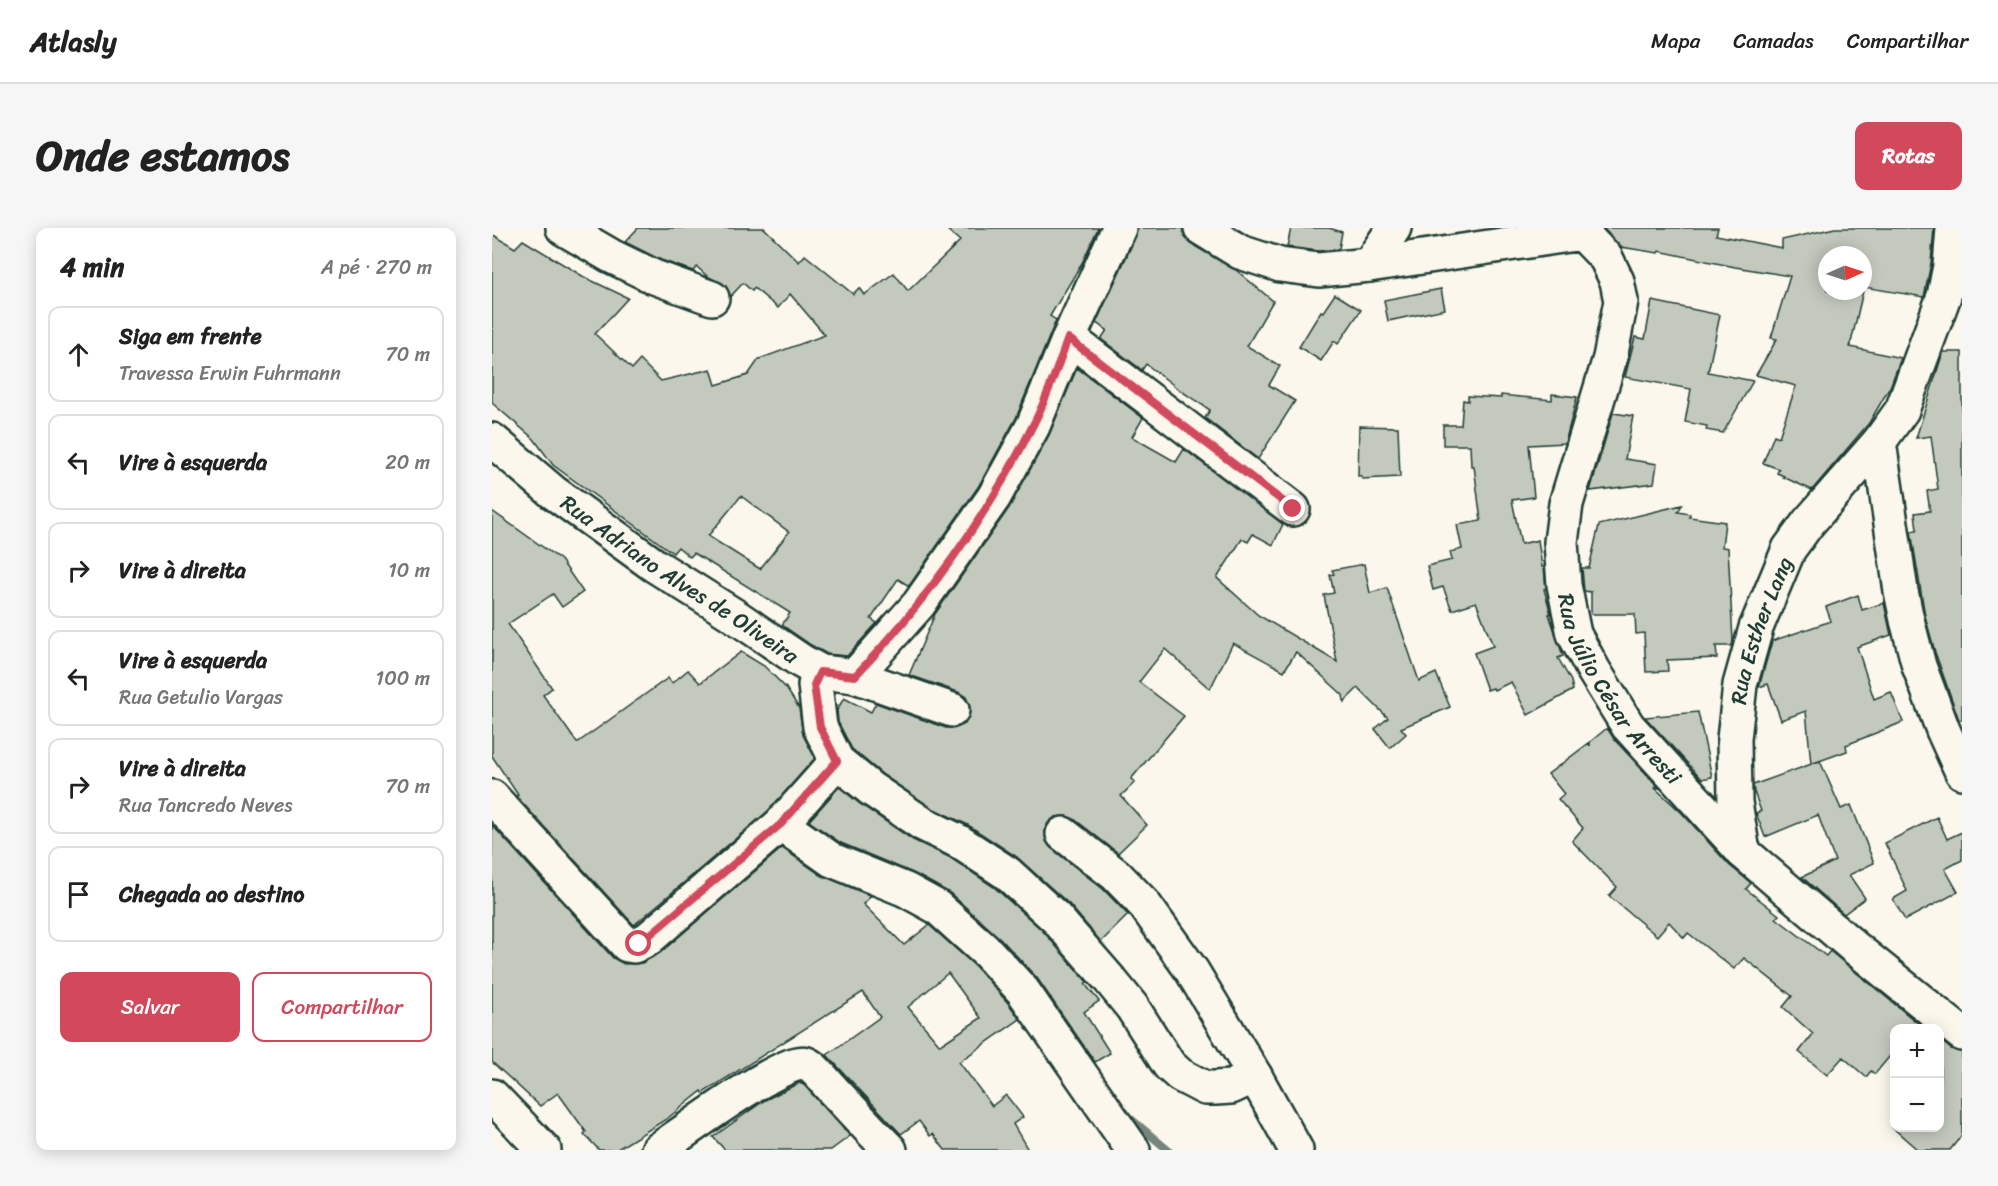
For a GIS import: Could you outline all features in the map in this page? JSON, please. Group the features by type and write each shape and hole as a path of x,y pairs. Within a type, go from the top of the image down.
{"street":[{"path":"563,228 611,256 654,277 712,298"},
{"path":"855,676 919,604 994,497 1033,426 1068,338 1119,228"},
{"name":"Rua Júlio César Arresti","path":"1201,228 1240,252 1280,265 1319,270 1369,265 1579,231 1606,258 1617,281 1622,301 1610,358 1566,504 1561,542 1564,585 1574,634 1628,726 1743,852 1854,947 1962,1034"},
{"path":"1369,265 1394,228"},
{"name":"Rua Esther Lang","path":"1743,852 1735,802 1734,739 1740,685 1753,639 1789,549 1808,523 1879,442 1902,410 1944,296 1950,266 1953,228"},
{"path":"1068,338 1293,509"},
{"name":"Rua Adriano Alves de Oliveira","path":"492,440 553,492 654,565 801,661 820,672 855,676 952,710"},
{"path":"1879,442 1907,620 1919,666 1943,730 1962,772"},
{"path":"820,672 814,685 820,727 837,761 871,789 923,824 958,841 1007,873 1056,918 1110,980 1131,1007 1169,1065 1180,1075 1205,1088 1230,1087 1255,1076"},
{"path":"492,797 627,945 634,946 657,931 781,824 837,761"},
{"path":"781,824 832,860 906,890 937,907 988,953 1023,991 1133,1150"},
{"path":"1063,834 1116,875 1144,904 1192,971 1296,1150"},
{"path":"658,1150 764,1079 786,1066 802,1063 808,1065 823,1079 890,1150"},
{"path":"492,1096 544,1150"}],"building":[{"path":"638,228 764,228 799,262 805,255 853,294 859,288 864,295 894,273 908,291 960,241 945,228 1098,228 1082,263 1050,316 1056,320 1016,418 978,487 909,586 898,579 871,619 877,623 847,656 827,654 811,645 782,625 790,613 694,553 690,557 678,547 673,553 553,465 534,439 492,403 492,234 515,248 523,240 584,277 628,298 595,334 632,369 640,360 661,381 711,369 716,385 748,375 759,359 825,335 790,294 778,308 754,288 752,291 743,283 730,297 726,286 707,276 697,267 693,271 661,260 625,242","holes":["741,496 789,532 760,569 708,536"]},
{"path":"1137,228 1182,228 1191,244 1236,270 1273,301 1247,346 1280,366 1269,385 1295,401 1258,459 1205,418 1210,410 1146,364 1142,370 1101,339 1107,330 1096,323 1136,236"},
{"path":"1291,228 1329,228 1342,232 1339,249 1319,251 1287,247"},
{"path":"1603,228 1718,228 1716,235 1782,248 1782,240 1835,228 1934,228 1931,263 1924,297 1872,288 1872,246 1818,246 1818,300 1861,300 1850,347 1901,358 1890,387 1869,423 1812,490 1783,477 1777,473 1779,469 1763,463 1774,435 1779,437 1796,386 1756,375 1777,339 1771,338 1790,276 1659,251 1658,253 1621,247"},
{"path":"1441,289 1445,309 1388,321 1384,300"},
{"path":"1335,294 1361,310 1338,344 1334,341 1321,361 1299,347 1321,311 1323,312"},
{"path":"1652,301 1720,315 1708,372 1753,381 1723,433 1706,430 1707,426 1685,422 1691,389 1625,377 1635,337 1645,339"},
{"path":"1943,352 1962,352 1962,720 1959,720 1925,616 1911,531 1917,530 1915,513 1930,511 1927,491 1938,489 1931,436 1916,438"},
{"path":"1077,368 1143,418 1132,437 1176,462 1184,449 1283,524 1273,545 1253,534 1248,542 1242,539 1217,578 1258,615 1337,662 1324,595 1334,593 1330,575 1334,574 1332,570 1364,564 1370,593 1387,588 1419,681 1436,673 1450,707 1401,728 1406,734 1390,748 1375,729 1388,718 1358,688 1344,702 1343,695 1296,652 1284,671 1233,643 1210,689 1165,649 1139,682 1184,716 1131,779 1135,782 1121,796 1147,825 1118,853 1074,819 1066,816 1055,817 1048,823 1045,831 1046,841 1051,848 1103,889 1128,915 1101,942 1069,904 1017,857 968,825 932,808 882,774 852,749 838,722 837,710 844,698 871,712 876,703 946,728 956,728 965,724 969,717 970,707 966,697 909,675 935,614 1009,508 1049,435"},
{"path":"1552,394 1577,397 1565,443 1529,445 1534,497 1512,500 1521,544 1538,540 1542,567 1544,567 1546,589 1544,589 1551,614 1549,614 1563,656 1558,658 1571,681 1573,690 1528,715 1511,682 1494,690 1493,688 1487,690 1474,653 1493,646 1476,602 1452,610 1443,587 1433,590 1427,566 1452,560 1450,552 1462,549 1457,525 1481,521 1474,466 1471,466 1470,445 1443,445 1443,425 1461,425 1463,400 1468,401 1468,396 1501,398 1501,395 1552,400"},
{"path":"1613,413 1633,416 1625,459 1657,464 1654,483 1590,491"},
{"path":"1359,426 1398,427 1400,477 1362,479 1362,476 1358,476"},
{"path":"1682,505 1678,512 1690,514 1689,517 1725,522 1722,547 1728,548 1732,646 1716,646 1717,658 1667,660 1668,671 1646,672 1644,633 1636,634 1635,614 1591,614 1591,592 1584,591 1582,568 1589,568 1599,525"},
{"path":"492,511 561,560 583,592 562,607 553,594 508,624 552,688 543,695 577,743 668,678 672,683 688,670 700,683 741,652 764,666 786,688 799,708 803,735 815,758 768,811 634,925 516,796 518,795 492,756"},
{"path":"1858,595 1862,610 1884,603 1891,635 1857,647 1874,699 1891,692 1903,722 1846,745 1847,751 1811,764 1806,711 1781,720 1768,684 1759,687 1772,641 1831,621 1826,607"},
{"path":"1698,712 1712,777 1702,779 1645,717"},
{"path":"1607,728 1614,739 1659,788 1655,788 1682,813 1729,865 1751,883 1746,889 1779,915 1776,918 1826,956 1830,951 1919,1024 1890,1024 1890,1056 1875,1074 1871,1071 1866,1077 1843,1057 1827,1075 1799,1052 1813,1034 1783,1007 1792,996 1744,958 1734,969 1688,933 1684,938 1669,922 1657,936 1609,896 1617,887 1572,841 1583,828 1558,799 1564,794 1548,774 1589,743 1590,746 1590,742"},
{"path":"1820,761 1841,809 1851,805 1874,863 1849,875 1865,898 1844,914 1802,877 1835,861 1818,815 1765,837 1756,813 1761,811 1753,785"},
{"path":"839,787 913,840 949,857 995,888 1043,931 1087,982 1085,984 1099,1001 1084,1012 1110,1053 1095,1062 1037,978 1001,939 950,893 913,873 841,843 809,821"},
{"path":"1937,817 1947,839 1962,832 1962,860 1945,869 1958,892 1905,920 1893,899 1907,891 1885,843"},
{"path":"492,825 613,958 624,964 642,963 660,953 782,848 821,875 871,896 863,904 904,945 929,925 975,966 1008,1003 1020,1019 959,1062 992,1106 1006,1095 1023,1117 1013,1124 1028,1150 945,1150 933,1134 930,1136 919,1121 901,1134 827,1055 880,1017 863,992 703,1093 702,1091 668,1118 616,1150 599,1150 584,1134 586,1132 558,1093 540,1106 492,1062","holes":["948,973 981,1018 940,1045 908,1007"]},
{"path":"1944,1043 1951,1049 1962,1052 1962,1135 1950,1150 1918,1150 1898,1132 1944,1132"},
{"path":"799,1083 804,1085 850,1136 831,1150 725,1150 713,1137 765,1100"}],"waterway":[{"path":"1124,1113 1168,1150"}],"route":[{"path":"639,944 648,939 781,824 837,761 820,727 814,685 820,672 855,676 919,604 994,497 1033,426 1068,338 1293,509"}]}
